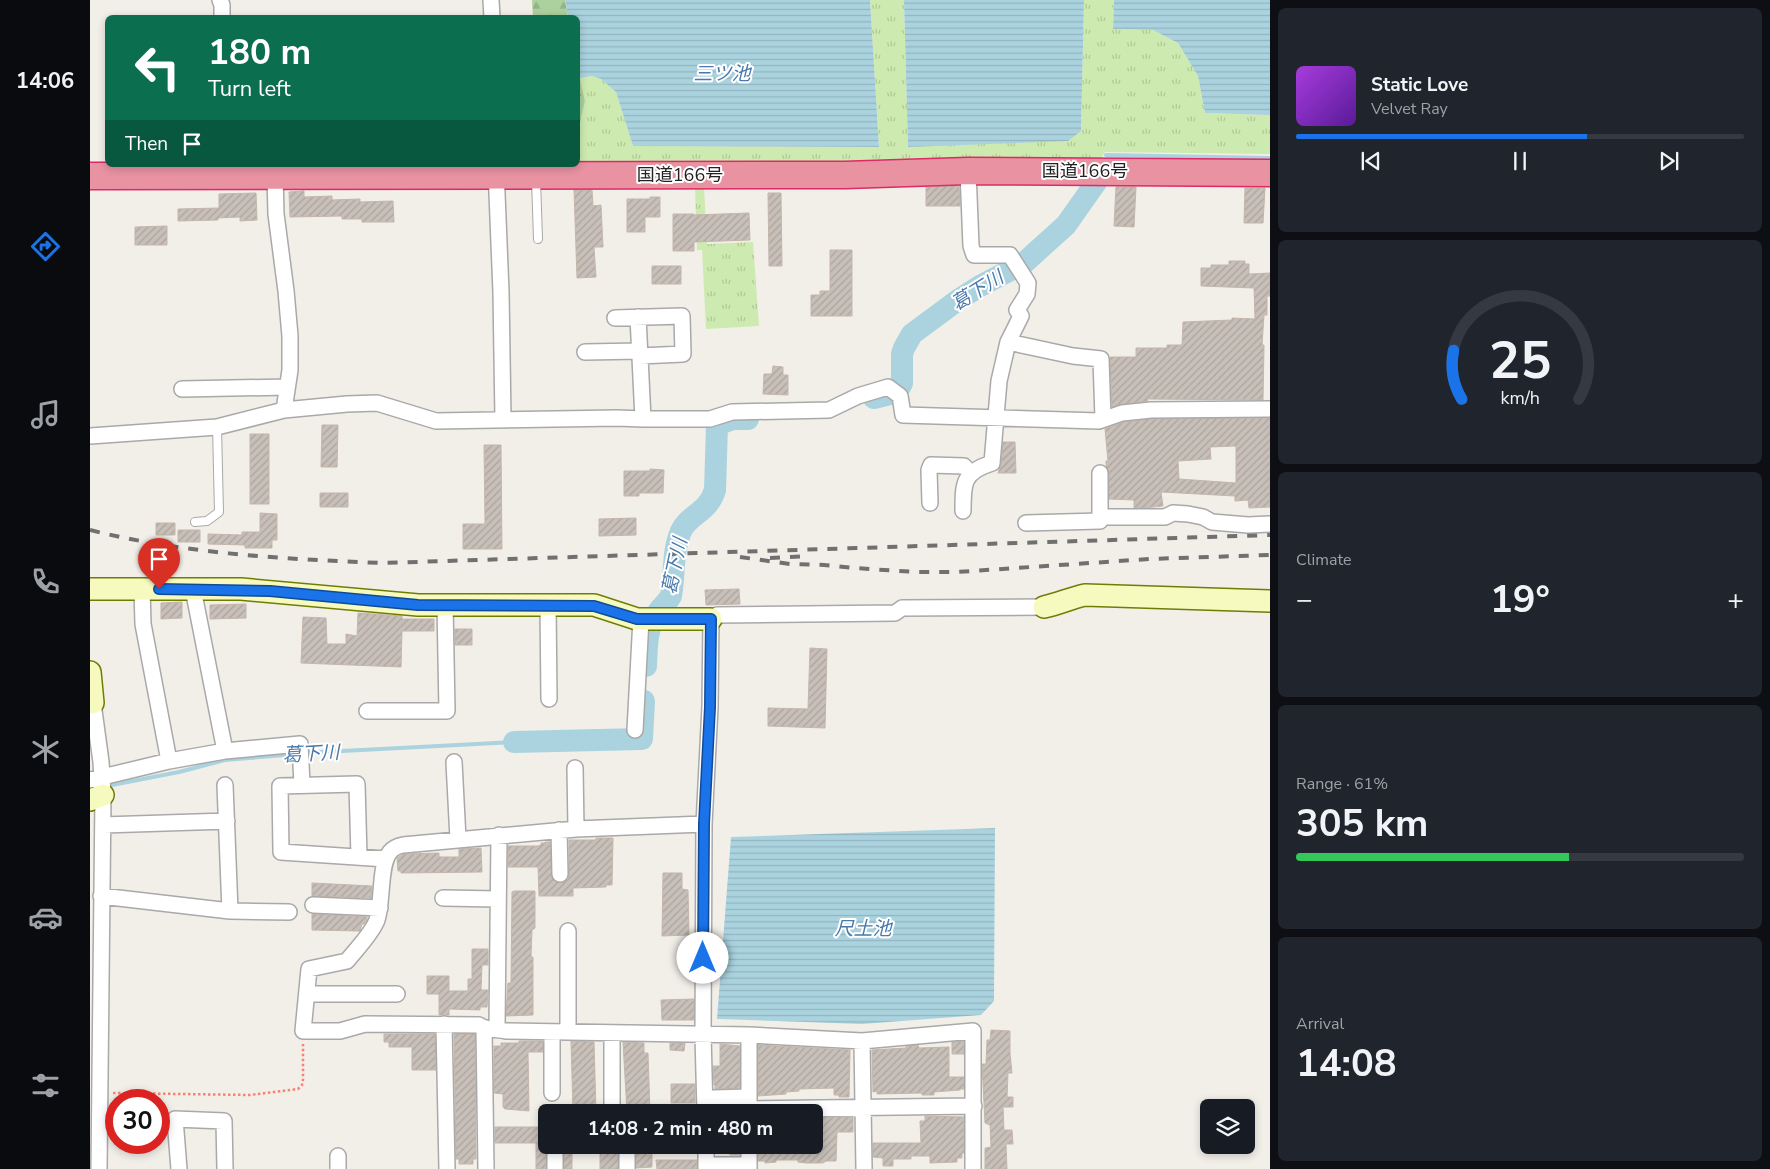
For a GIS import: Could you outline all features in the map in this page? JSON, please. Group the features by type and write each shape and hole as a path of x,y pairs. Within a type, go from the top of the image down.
{"highway":[{"name":"国道166号","path":"90,176 226,170 275,176 436,170 496,170 536,174 1270,173"}],"street":[{"path":"220,0 222,15"},
{"path":"491,0 492,15"},
{"path":"496,170 501,292 503,420"},
{"path":"963,511 965,483 970,473 978,467 992,463 999,381 1008,342 1022,316 1017,310 1027,294 1028,283 1010,255 974,254 971,246 968,172"},
{"path":"90,176 90,186"},
{"path":"275,176 276,214 290,336 290,370 284,410"},
{"path":"585,352 683,354 682,316 615,318"},
{"path":"638,317 643,419"},
{"path":"1008,342 1072,356 1100,359 1103,419"},
{"path":"90,436 217,427 284,410 377,403 436,421 617,418 710,419 732,412 829,410 858,396 888,387 900,396 903,414 1099,421 1122,413 1151,410 1270,409"},
{"path":"182,389 287,388"},
{"path":"930,503 929,470 931,465 964,466 970,473"},
{"path":"1026,523 1100,521 1100,473"},
{"path":"1100,517 1164,517 1173,513 1203,517 1212,522 1248,525 1270,524"},
{"path":"90,589 270,591 397,603 594,606 651,619 711,619 717,615 895,613 902,608 1044,608 1073,597 1085,595 1270,601"},
{"path":"142,589 143,624 168,761"},
{"path":"193,589 225,751"},
{"path":"366,711 447,711 445,605"},
{"path":"548,606 548,699"},
{"path":"636,730 651,619"},
{"path":"705,1104 703,1035 704,824 710,707 711,619"},
{"path":"90,672 96,788 102,825 99,1169"},
{"path":"96,788 168,761 225,751 300,744 302,785"},
{"path":"454,762 458,839"},
{"path":"575,768 576,828"},
{"path":"360,857 358,784 280,786 282,852 386,859"},
{"path":"225,785 230,911"},
{"path":"102,825 226,821"},
{"path":"704,824 576,828 403,845 390,852 386,859 380,908 372,929 347,961 309,969 302,1031 340,1031 364,1024 479,1024 506,1031 749,1035 862,1041 973,1031 973,1169"},
{"path":"559,830 560,874"},
{"path":"486,1169 490,1028 498,899 499,836"},
{"path":"102,896 230,911 289,912"},
{"path":"443,898 498,899"},
{"path":"314,905 380,908"},
{"path":"568,931 568,1032"},
{"path":"306,994 397,994"},
{"path":"444,1024 447,1169"},
{"path":"552,1032 552,1093"},
{"path":"612,1034 612,1104"},
{"path":"749,1035 749,1104"},
{"path":"862,1041 864,1169"},
{"path":"713,1098 740,1104"},
{"path":"823,1107 974,1106"},
{"path":"179,1169 175,1119 224,1121 225,1169"},
{"path":"555,1154 555,1169"},
{"path":"627,1154 627,1169"},
{"path":"708,1154 711,1167 749,1167 749,1154"}],"lane":[{"path":"536,174 538,239"},
{"path":"195,522 207,521 219,512 217,427"}],"path":[{"path":"99,1092 250,1095 298,1089 302,1085 303,1080 302,1031"}],"green space":[{"path":"532,0 565,0 568,15 533,15"},
{"path":"870,0 904,0 908,147 1081,131 1084,0 1114,0 1113,29 1153,30 1178,43 1198,76 1205,113 1270,115 1270,154 1105,152 1099,162 580,164 580,122 585,101 580,78 592,76 601,79 616,92 633,146 879,147"},
{"path":"580,80 585,101 580,122"},
{"path":"695,187 704,187 707,244 753,242 759,326 706,329 702,250 697,250"}],"water":[{"name":"三ツ池","path":"565,0 870,0 879,147 633,146 616,92 601,79 592,76 580,78 580,15 568,15"},
{"path":"904,0 1084,0 1081,131 1068,141 908,147"},
{"path":"1114,0 1270,0 1270,115 1205,113 1198,76 1178,43 1153,30 1113,29"},
{"name":"尺土池","path":"995,828 994,1001 981,1015 862,1024 717,1019 731,837"}],"building":[{"path":"959,186 960,206 926,206 926,187"},
{"path":"1116,187 1136,187 1134,227 1114,226"},
{"path":"1245,188 1265,188 1263,223 1244,223"},
{"path":"574,190 592,190 593,206 601,205 603,247 594,247 596,277 577,278"},
{"path":"304,191 304,197 332,196 332,200 360,199 360,202 393,201 394,222 362,222 362,219 342,219 342,216 290,217 289,192"},
{"path":"256,193 257,220 240,221 240,217 218,218 218,220 178,221 178,209 219,208 219,194"},
{"path":"768,193 781,193 782,266 769,266"},
{"path":"650,197 660,197 660,217 645,217 645,232 627,232 627,199 650,199"},
{"path":"749,213 750,240 694,242 694,251 673,251 673,214"},
{"path":"167,226 167,245 135,245 135,227"},
{"path":"830,250 852,250 852,316 811,316 811,295 820,295 820,291 830,291"},
{"path":"1229,261 1245,261 1245,264 1249,264 1249,274 1270,273 1270,296 1267,296 1267,315 1264,315 1262,345 1264,345 1263,400 1147,399 1148,401 1112,407 1110,357 1136,357 1136,348 1167,348 1167,345 1182,345 1183,322 1232,320 1232,318 1255,319 1254,288 1201,286 1201,268 1211,268 1211,265 1229,265"},
{"path":"652,266 681,266 681,284 652,284"},
{"path":"773,366 783,367 783,375 788,375 788,395 763,394 764,374 772,374"},
{"path":"1270,418 1270,507 1249,508 1248,500 1235,501 1235,496 1161,492 1163,506 1134,508 1134,500 1109,499 1105,429 1124,422 1152,419","holes":["1236,446 1236,483 1179,479 1178,461 1211,459 1210,447"]},
{"path":"322,425 338,425 337,467 321,467"},
{"path":"250,434 269,434 269,504 250,504"},
{"path":"1003,442 1015,442 1016,473 998,473 1001,464"},
{"path":"484,445 501,445 502,549 463,549 463,524 485,524"},
{"path":"650,469 664,470 663,493 639,493 639,496 624,496 624,471 650,471"},
{"path":"320,493 348,493 348,507 320,507"},
{"path":"260,513 277,514 277,540 272,540 272,548 245,548 245,545 208,544 208,534 242,535 242,532 260,532"},
{"path":"636,518 636,535 599,536 599,519"},
{"path":"156,523 175,523 175,535 156,535"},
{"path":"178,530 200,530 200,542 178,542"},
{"path":"739,589 740,604 706,605 705,590"},
{"path":"182,602 182,618 161,619 161,603"},
{"path":"246,604 246,618 210,619 210,605"},
{"path":"358,613 402,616 402,619 434,619 434,631 402,631 401,667 301,663 303,617 326,618 327,644 346,644 346,634 357,636"},
{"path":"455,629 472,629 472,645 455,645"},
{"path":"810,648 827,649 825,728 768,726 768,708 808,709"},
{"path":"596,838 613,838 612,885 606,885 606,887 573,888 573,896 539,896 538,867 508,867 508,846 538,846 541,843 550,842 552,878 556,882 564,882 568,879 569,874 569,840 596,840"},
{"path":"481,848 482,872 401,873 401,871 398,871 397,858 404,854 439,853 439,857 459,857 459,849"},
{"path":"663,873 682,873 682,889 688,890 689,935 662,936"},
{"path":"312,883 372,886 371,898 312,896"},
{"path":"535,891 535,928 532,930 531,957 533,957 533,1015 506,1016 508,983 511,983 512,892"},
{"path":"312,914 367,917 367,920 362,924 360,931 312,930"},
{"path":"472,949 488,949 488,965 482,965 481,990 488,990 487,1007 480,1007 480,1010 449,1009 449,1015 439,1015 439,994 427,994 427,976 449,976 449,991 468,991 468,979 472,979"},
{"path":"694,999 694,1020 662,1020 661,1000"},
{"path":"991,1030 1010,1031 1012,1073 1008,1073 1007,1097 1013,1097 1013,1107 1003,1107 1004,1130 1012,1130 1013,1144 1006,1144 1007,1169 985,1169 985,1148 991,1147 990,1125 985,1123 982,1064 986,1064 987,1040 990,1040"},
{"path":"384,1034 435,1034 436,1070 412,1070 412,1047 389,1047 389,1042 384,1042"},
{"path":"454,1034 475,1034 476,1159 473,1159 473,1164 459,1164 459,1159 456,1159"},
{"path":"519,1041 543,1041 543,1052 528,1052 529,1111 505,1109 503,1107 503,1094 494,1093 494,1046 501,1046 501,1043 519,1043"},
{"path":"571,1041 594,1042 596,1104 573,1104"},
{"path":"964,1041 964,1054 952,1054 952,1042"},
{"path":"623,1042 644,1043 644,1053 648,1053 650,1104 627,1104"},
{"path":"670,1043 685,1043 684,1051 670,1050"},
{"path":"720,1044 740,1046 740,1088 715,1089 713,1066 720,1066"},
{"path":"758,1045 850,1050 849,1097 834,1095 834,1088 799,1089 799,1091 786,1092 786,1094 758,1096"},
{"path":"918,1045 919,1048 949,1047 949,1077 964,1077 964,1089 934,1092 934,1095 922,1095 922,1093 877,1094 877,1091 873,1092 872,1050 906,1048 906,1046"},
{"path":"671,1084 695,1084 695,1103 671,1103"},
{"path":"925,1116 964,1117 964,1153 962,1153 962,1158 957,1158 957,1162 930,1163 930,1156 911,1156 911,1159 893,1159 893,1166 883,1166 883,1158 873,1157 873,1143 921,1143 920,1121 925,1121"},
{"path":"823,1117 853,1117 853,1132 837,1132 836,1161 806,1163 798,1162 798,1160 776,1160 776,1162 765,1163 765,1161 758,1161 758,1154 823,1154"},
{"path":"495,1127 538,1127 538,1154 546,1154 546,1169 536,1169 536,1143 495,1143"},
{"path":"564,1154 572,1154 572,1169 564,1169"},
{"path":"600,1154 618,1154 618,1169 600,1169"},
{"path":"636,1154 652,1154 652,1167 636,1168"},
{"path":"656,1160 697,1160 697,1169 657,1169"}],"waterway":[{"name":"葛下川","path":"1106,155 1270,158"},
{"name":"葛下川","path":"874,398 890,394 897,391 900,387 902,383 902,354 912,334 980,286 1024,263 1066,225 1097,181"},
{"name":"葛下川","path":"646,666 651,625 658,612 671,596 675,555 681,531 684,525 708,504 715,490 717,425 733,419 748,419"},
{"name":"葛下川","path":"514,742 642,739 644,701"},
{"name":"葛下川","path":"304,753 514,742"},
{"name":"葛下川","path":"107,786 179,772 225,760 297,754"}],"railway":[{"path":"90,530 162,545 199,550 309,560 382,563 1270,535"},
{"path":"740,557 790,564 916,572 957,572 1149,559 1270,555"},
{"path":"770,558 807,556"}],"route":[{"path":"159,589 241,589 418,605 594,606 637,619 711,619 710,707 704,824 703,958"}]}
